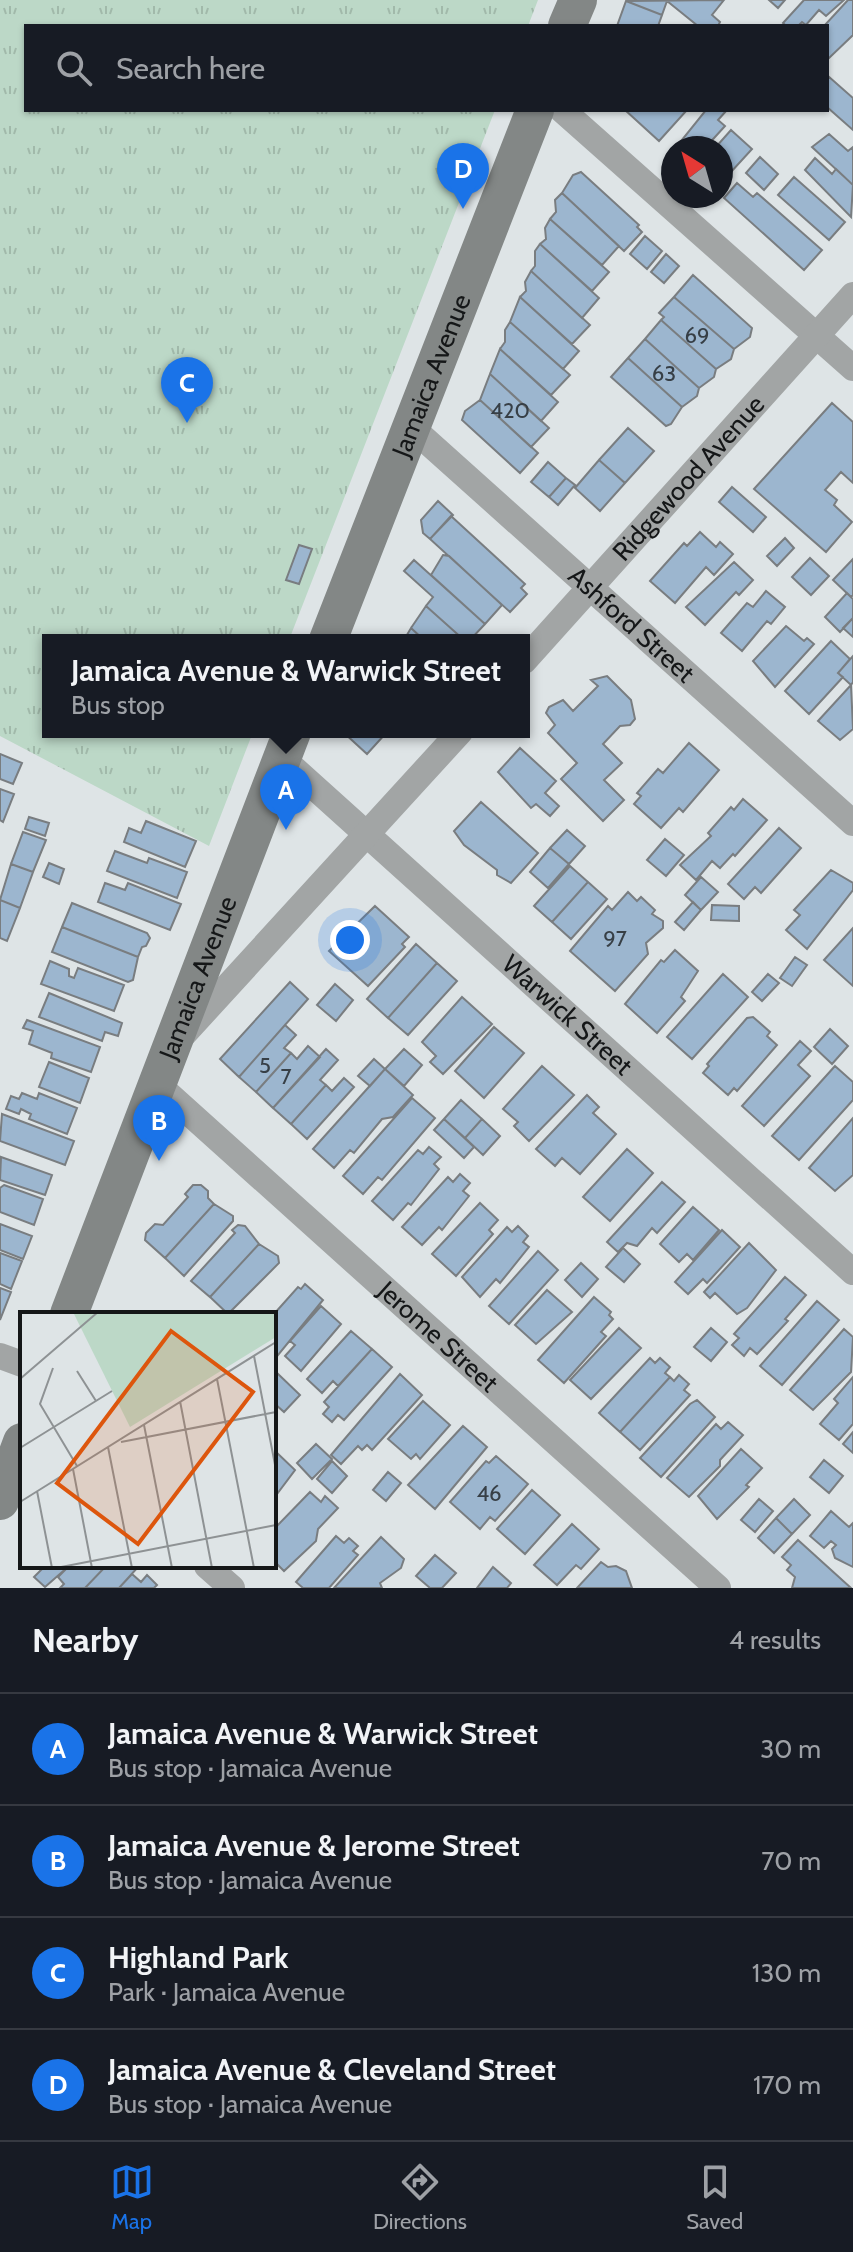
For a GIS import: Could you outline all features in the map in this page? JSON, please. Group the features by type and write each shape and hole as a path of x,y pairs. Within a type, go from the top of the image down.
{"main road":[{"path":"568,24 578,0"},
{"name":"Jamaica Avenue","path":"330,634 534,112"},
{"name":"Jamaica Avenue","path":"70,1312 287,745"},
{"path":"0,1501 20,1447"}],"street":[{"path":"564,112 853,368"},
{"name":"Ridgewood Avenue","path":"530,654 853,295"},
{"name":"Ashford Street","path":"411,427 853,823"},
{"path":"164,1066 455,738"},
{"name":"Warwick Street","path":"287,745 368,835 853,1272"},
{"name":"Jerome Street","path":"164,1066 718,1588"},
{"path":"0,1356 20,1363"},
{"path":"209,1568 232,1588"}],"green space":[{"path":"0,0 538,0 529,24 24,24 24,112 494,112 291,634 42,634 42,738 251,738 209,846 0,736"}],"building":[{"path":"724,0 712,15 719,24 696,24 667,1 662,15 626,1"},
{"path":"769,0 785,0 778,8"},
{"path":"804,0 844,0 826,16 819,10 807,24 783,23"},
{"path":"848,0 853,0 853,35 829,58 829,24 826,24"},
{"path":"626,1 662,15 659,24 618,24"},
{"path":"829,77 853,98 853,130 829,109"},
{"path":"627,112 685,112 659,141"},
{"path":"704,112 725,112 718,120 725,126 716,136 685,136"},
{"path":"731,130 752,149 733,170 733,136 726,136"},
{"path":"829,134 848,151 853,147 853,185 812,147"},
{"path":"760,157 778,174 764,190 746,173"},
{"path":"815,158 832,174 836,169 853,185 851,217 805,170"},
{"path":"581,172 639,225 637,227 642,232 624,251 562,193 573,175"},
{"path":"794,177 845,222 829,240 778,195"},
{"path":"737,183 753,197 757,193 822,250 804,270 733,206 733,188"},
{"path":"562,193 619,246 602,265 550,219 556,212 555,200"},
{"path":"550,219 609,272 592,291 540,244 546,239 545,228"},
{"path":"645,236 662,251 647,269 630,254"},
{"path":"540,244 599,298 582,318 531,271 535,266 535,251"},
{"path":"666,254 679,266 664,283 651,272"},
{"path":"531,271 590,325 572,344 520,297 526,291 525,282"},
{"path":"693,275 752,328 750,337 734,349 674,297"},
{"path":"520,297 579,351 563,369 510,322"},
{"path":"674,297 734,349 731,359 716,369 661,320 664,317 659,313"},
{"path":"661,320 716,369 714,377 699,388 645,339"},
{"path":"510,322 570,375 551,395 500,349"},
{"path":"645,339 699,388 697,396 682,407 628,358"},
{"path":"500,349 558,402 541,421 490,374"},
{"path":"628,358 682,407 671,424 666,426 611,377"},
{"path":"490,374 549,428 531,447 480,400"},
{"path":"480,400 538,453 520,473 462,420 465,411"},
{"path":"832,403 853,422 853,483 841,472 825,490 837,500 834,505 852,522 826,552 754,489"},
{"path":"628,428 654,451 625,483 599,460"},
{"path":"599,460 625,483 600,511 575,488"},
{"path":"548,462 566,478 549,497 531,482"},
{"path":"566,478 575,485 558,505 549,497"},
{"path":"732,487 766,517 753,532 719,502"},
{"path":"438,501 453,515 430,539 423,533 421,520"},
{"path":"451,516 525,584 521,588 527,594 510,612 430,539"},
{"path":"700,532 716,547 720,542 733,554 714,575 706,567 675,603 650,581 684,543 687,546"},
{"path":"785,538 794,548 777,566 767,556"},
{"path":"299,545 312,549 299,584 286,580"},
{"path":"443,555 449,556 502,605 485,624 431,575"},
{"path":"810,558 829,576 811,595 792,577"},
{"path":"853,559 853,595 851,597 833,580"},
{"path":"414,560 485,624 476,634 457,634 426,606 433,597 404,571"},
{"path":"734,562 753,580 739,595 736,592 705,625 686,607"},
{"path":"766,591 785,607 771,624 767,621 742,651 721,633 747,603 753,607"},
{"path":"847,593 853,599 853,618 840,632 825,617"},
{"path":"426,606 457,634 418,634 411,628"},
{"path":"853,618 853,637 843,628"},
{"path":"786,626 804,641 807,638 814,644 775,687 753,661"},
{"path":"831,641 850,659 838,673 843,677 809,714 785,691"},
{"path":"853,656 853,682 851,685 838,673"},
{"path":"607,676 631,700 635,719 630,725 620,726 603,744 622,763 604,780 624,800 603,821 561,779 577,763 548,733 555,725 546,713 549,707 563,700 573,711 598,686 591,680"},
{"path":"851,685 853,729 840,740 818,721"},
{"path":"350,738 382,738 367,754"},
{"path":"689,743 719,770 683,812 679,808 661,828 634,804 641,796 637,793 658,769 663,773"},
{"path":"520,748 556,781 545,793 559,806 550,816 536,804 531,808 498,772"},
{"path":"0,754 22,763 13,784 0,779"},
{"path":"0,789 14,794 3,822 0,820"},
{"path":"743,799 767,820 735,856 733,854 720,868 712,861 696,880 680,865 711,836 708,833 731,807 734,810"},
{"path":"481,802 538,853 511,883 497,875 497,870 464,845 454,831"},
{"path":"29,817 49,823 45,836 25,829"},
{"path":"146,821 196,841 185,867 124,842 129,828 141,833"},
{"path":"779,828 801,848 761,893 755,887 744,899 728,884"},
{"path":"567,830 585,846 569,864 550,848"},
{"path":"23,832 46,840 33,872 11,864"},
{"path":"665,839 684,855 666,876 647,860"},
{"path":"550,848 569,864 548,888 530,872"},
{"path":"115,851 147,863 149,858 187,872 177,898 107,871"},
{"path":"49,863 64,869 59,884 43,877"},
{"path":"11,864 33,872 20,908 0,900"},
{"path":"570,866 588,882 552,922 534,906"},
{"path":"831,870 853,883 853,890 807,949 786,930 800,915 794,910"},
{"path":"701,877 718,892 701,910 685,895"},
{"path":"588,882 607,899 571,939 552,922"},
{"path":"105,883 125,890 128,883 181,904 170,930 98,902"},
{"path":"628,892 637,901 641,897 655,910 652,914 663,921 663,928 646,943 648,954 615,991 570,951 608,906 612,910"},
{"path":"0,900 20,908 7,941 0,938"},
{"path":"693,902 701,910 684,930 675,922"},
{"path":"72,903 147,933 150,938 146,946 142,947 138,957 62,927"},
{"path":"712,905 739,906 739,921 711,920"},
{"path":"375,906 409,937 402,944 405,947 368,986 329,951"},
{"path":"62,927 138,957 133,980 128,982 52,952"},
{"path":"853,928 853,986 824,960"},
{"path":"416,944 437,963 388,1018 367,999"},
{"path":"675,950 698,971 681,997 685,1001 657,1033 625,1004 661,960 664,962"},
{"path":"795,957 807,965 792,986 780,978"},
{"path":"50,961 69,969 69,976 74,978 78,968 124,985 114,1011 41,984"},
{"path":"437,963 457,981 408,1035 388,1018"},
{"path":"723,974 748,997 692,1059 667,1037"},
{"path":"768,974 779,983 762,1001 752,992"},
{"path":"290,982 308,999 239,1077 220,1059"},
{"path":"335,984 353,1000 336,1021 317,1005"},
{"path":"49,993 122,1023 118,1036 105,1032 102,1041 39,1017"},
{"path":"462,997 492,1024 443,1074 430,1062 436,1056 422,1042"},
{"path":"753,1017 770,1032 767,1036 777,1045 737,1091 734,1088 728,1095 703,1073 709,1066 707,1064 747,1018"},
{"path":"27,1020 100,1047 91,1072 51,1058 52,1053 29,1044 33,1031 23,1028"},
{"path":"285,1025 296,1035 284,1048 291,1053 256,1092 239,1077"},
{"path":"494,1027 524,1053 484,1098 455,1071"},
{"path":"830,1029 848,1046 832,1064 814,1047"},
{"path":"800,1041 811,1051 798,1065 810,1076 764,1126 742,1106"},
{"path":"308,1046 320,1057 273,1108 256,1092 291,1053 297,1059"},
{"path":"326,1049 338,1060 320,1080 326,1085 291,1124 273,1108"},
{"path":"404,1049 422,1065 404,1086 385,1069"},
{"path":"374,1059 385,1069 370,1086 358,1076"},
{"path":"49,1062 89,1078 80,1103 39,1087"},
{"path":"542,1066 574,1095 529,1141 514,1126 518,1122 503,1109"},
{"path":"835,1066 853,1082 853,1100 799,1160 772,1136"},
{"path":"385,1069 413,1095 393,1117 382,1119 354,1153 350,1150 334,1168 313,1149"},
{"path":"344,1078 354,1087 307,1139 291,1124 326,1085 332,1091"},
{"path":"22,1093 37,1099 39,1093 77,1108 67,1134 29,1119 31,1114 21,1109 19,1114 6,1109 11,1096 19,1099"},
{"path":"587,1095 599,1107 593,1113 616,1134 580,1174 562,1158 555,1166 536,1149"},
{"path":"412,1098 435,1118 382,1180 378,1177 363,1194 343,1176"},
{"path":"461,1100 482,1119 465,1138 444,1119"},
{"path":"2,1114 74,1141 65,1165 0,1141"},
{"path":"853,1118 853,1175 835,1191 809,1168"},
{"path":"444,1119 474,1147 464,1158 434,1130"},
{"path":"482,1119 500,1136 483,1155 465,1138"},
{"path":"429,1147 441,1157 434,1164 439,1169 411,1205 408,1203 393,1220 372,1201 418,1150 423,1154"},
{"path":"627,1149 653,1173 610,1221 583,1197"},
{"path":"1,1157 52,1175 45,1195 0,1180"},
{"path":"460,1174 470,1183 463,1191 469,1196 442,1230 439,1227 422,1245 402,1227 448,1177 453,1182"},
{"path":"662,1182 685,1202 657,1233 652,1228 637,1246 627,1243 618,1252 607,1242"},
{"path":"4,1185 43,1199 34,1225 0,1212 0,1188"},
{"path":"193,1185 201,1185 208,1191 208,1198 214,1204 165,1258 145,1240 146,1233 155,1224 163,1225 188,1197 185,1194"},
{"path":"480,1203 498,1220 489,1230 493,1234 456,1276 432,1254"},
{"path":"214,1204 233,1216 233,1221 184,1276 165,1258"},
{"path":"693,1207 719,1230 693,1260 687,1254 679,1262 660,1244"},
{"path":"0,1224 32,1236 23,1259 0,1250"},
{"path":"238,1225 245,1226 259,1244 210,1297 191,1281 235,1233 232,1230"},
{"path":"518,1226 528,1236 523,1242 529,1247 500,1283 496,1279 480,1297 462,1277 507,1227 512,1232"},
{"path":"722,1230 740,1247 707,1283 703,1279 688,1294 675,1282"},
{"path":"749,1243 776,1270 747,1308 737,1314 715,1293 710,1298 704,1292"},
{"path":"259,1244 278,1256 279,1263 230,1312 226,1312 210,1297"},
{"path":"623,1248 640,1264 624,1282 606,1267"},
{"path":"538,1251 558,1270 509,1324 489,1306"},
{"path":"0,1253 22,1261 11,1289 0,1284"},
{"path":"581,1263 598,1279 582,1297 565,1280"},
{"path":"785,1277 806,1295 785,1319 788,1321 757,1354 750,1348 744,1356 732,1345 739,1338 734,1334"},
{"path":"305,1284 323,1300 276,1358 276,1312 298,1287 301,1289"},
{"path":"0,1288 11,1292 0,1320"},
{"path":"547,1290 572,1312 536,1344 515,1325"},
{"path":"594,1297 611,1312 609,1315 613,1319 601,1332 606,1336 564,1383 538,1360"},
{"path":"817,1301 839,1320 782,1385 760,1366"},
{"path":"321,1306 341,1324 301,1371 285,1356 295,1345 290,1341"},
{"path":"619,1328 641,1348 591,1399 570,1380"},
{"path":"711,1328 727,1342 711,1361 694,1347"},
{"path":"844,1329 853,1337 851,1372 813,1410 790,1390"},
{"path":"351,1331 372,1349 338,1386 333,1381 322,1393 307,1379"},
{"path":"372,1349 392,1367 344,1420 338,1415 332,1422 323,1414 329,1407 324,1402"},
{"path":"650,1358 655,1363 660,1358 670,1367 665,1373 670,1377 620,1432 599,1413"},
{"path":"276,1372 300,1395 284,1412 276,1405"},
{"path":"400,1374 422,1395 372,1450 367,1445 362,1450 358,1446 341,1464 331,1455"},
{"path":"679,1375 689,1384 684,1390 690,1395 640,1450 620,1432 670,1377 674,1381"},
{"path":"853,1377 853,1424 839,1440 820,1424 838,1403 834,1399"},
{"path":"697,1400 715,1417 661,1477 640,1458"},
{"path":"423,1401 450,1425 420,1459 416,1454 411,1459 388,1439"},
{"path":"728,1422 743,1435 720,1460 720,1466 689,1497 667,1478 716,1424 721,1429"},
{"path":"463,1426 487,1447 435,1509 408,1485"},
{"path":"853,1432 853,1453 843,1444"},
{"path":"316,1444 332,1459 312,1479 297,1463"},
{"path":"741,1449 762,1468 746,1485 749,1487 717,1519 698,1496"},
{"path":"276,1452 295,1470 276,1495"},
{"path":"496,1456 528,1484 495,1521 490,1517 480,1529 450,1502 486,1461 489,1463"},
{"path":"824,1460 843,1476 829,1493 810,1477"},
{"path":"332,1461 347,1476 332,1493 317,1479"},
{"path":"388,1472 401,1483 386,1501 373,1490"},
{"path":"532,1490 560,1515 525,1554 497,1529"},
{"path":"310,1492 321,1502 325,1496 338,1508 318,1529 316,1541 284,1571 276,1563 276,1527"},
{"path":"759,1499 773,1511 755,1532 741,1520"},
{"path":"794,1499 810,1515 792,1534 776,1518"},
{"path":"831,1511 849,1527 853,1523 853,1567 835,1558 832,1549 836,1545 831,1541 824,1548 810,1536"},
{"path":"776,1518 792,1534 774,1553 758,1538"},
{"path":"572,1524 599,1549 581,1569 576,1565 557,1585 534,1565"},
{"path":"336,1536 344,1543 349,1538 358,1546 353,1551 358,1555 329,1588 303,1588 296,1582"},
{"path":"381,1537 404,1559 401,1568 380,1583 382,1588 334,1588"},
{"path":"798,1540 851,1588 792,1588 795,1577 787,1570 791,1565 782,1557"},
{"path":"435,1555 456,1573 442,1588 430,1588 416,1576"},
{"path":"601,1562 626,1571 632,1588 577,1588"},
{"path":"493,1567 511,1583 507,1588 477,1588"},
{"path":"43,1568 67,1568 45,1587 34,1577"},
{"path":"67,1568 104,1568 85,1588 60,1588 64,1584 58,1577"},
{"path":"104,1568 137,1568 119,1588 85,1588"},
{"path":"132,1574 141,1582 147,1575 157,1585 154,1588 119,1588"}],"place":[{"name":"Jamaica Avenue & Cleveland Street","path":"463,209"},
{"name":"Highland Park","path":"187,423"},
{"name":"Jamaica Avenue & Warwick Street","path":"286,830"},
{"name":"Jamaica Avenue & Jerome Street","path":"159,1161"}]}
